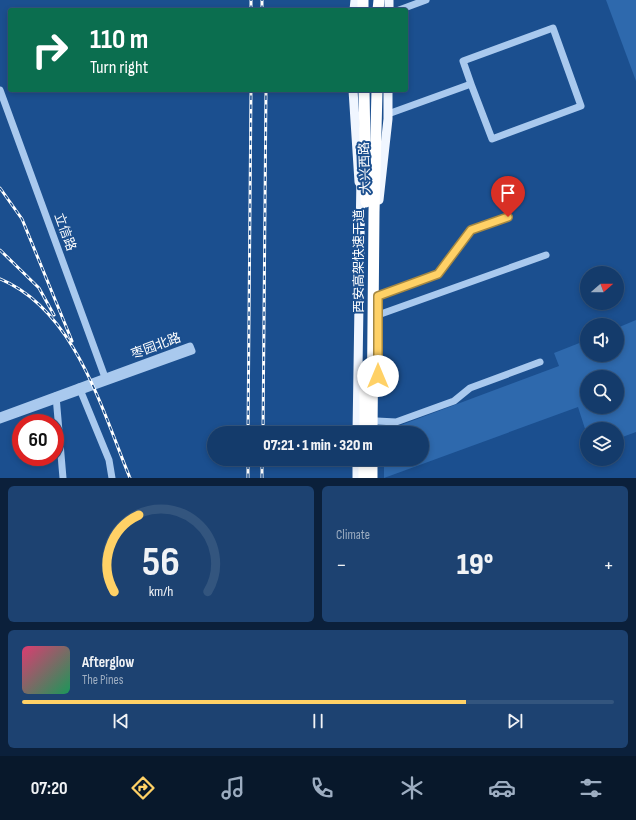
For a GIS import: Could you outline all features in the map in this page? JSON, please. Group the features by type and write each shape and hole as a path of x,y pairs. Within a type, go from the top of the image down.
{"highway":[{"name":"西安高架快速干道","path":"364,92 370,118 372,426"},
{"name":"西安高架快速干道","path":"370,118 376,92"},
{"name":"西安高架快速干道","path":"365,426 370,212"},
{"path":"364,466 364,478"},
{"path":"372,466 372,478"}],"main road":[{"path":"353,92 360,197"},
{"path":"379,200 388,114 388,92"},
{"name":"大兴西路","path":"357,426 360,197 370,118"},
{"name":"大兴西路","path":"370,118 379,200 377,426"},
{"path":"357,466 357,478"},
{"path":"377,466 377,478"}],"street":[{"path":"404,8 426,0"},
{"path":"553,28 581,106 492,139 471,84 463,61 553,28"},
{"path":"388,114 471,84"},
{"name":"立信路","path":"0,90 106,380"},
{"path":"378,296 438,274 471,230 508,217"},
{"path":"378,315 546,255"},
{"name":"枣园北路","path":"0,416 80,390 190,346 192,351 106,380"},
{"path":"377,421 396,422 454,401 470,388 540,362"},
{"path":"80,390 109,460 112,478"},
{"path":"56,398 63,478"},
{"name":"枣园北路","path":"0,420 56,398"}],"shaded area":[{"path":"606,0 636,0 636,81"},
{"path":"636,320 636,432 624,436 624,422 583,422 580,414 624,414 624,370 580,370 580,413 578,407 429,462 429,426 398,426 559,366 554,353 580,343 580,362 624,362 624,325"},
{"path":"384,466 417,466 384,478"}],"railway":[{"path":"251,0 251,8"},
{"path":"262,0 262,8"},
{"path":"248,426 251,92"},
{"path":"263,426 266,92"},
{"path":"0,188 22,219 72,341"},
{"path":"0,250 39,288 54,315"},
{"path":"0,279 26,294 48,314 67,338 83,365 96,393 130,478"},
{"path":"248,466 248,478"},
{"path":"262,466 262,478"}],"route":[{"path":"378,376 378,296 438,274 454,255 471,230 508,217"}]}
